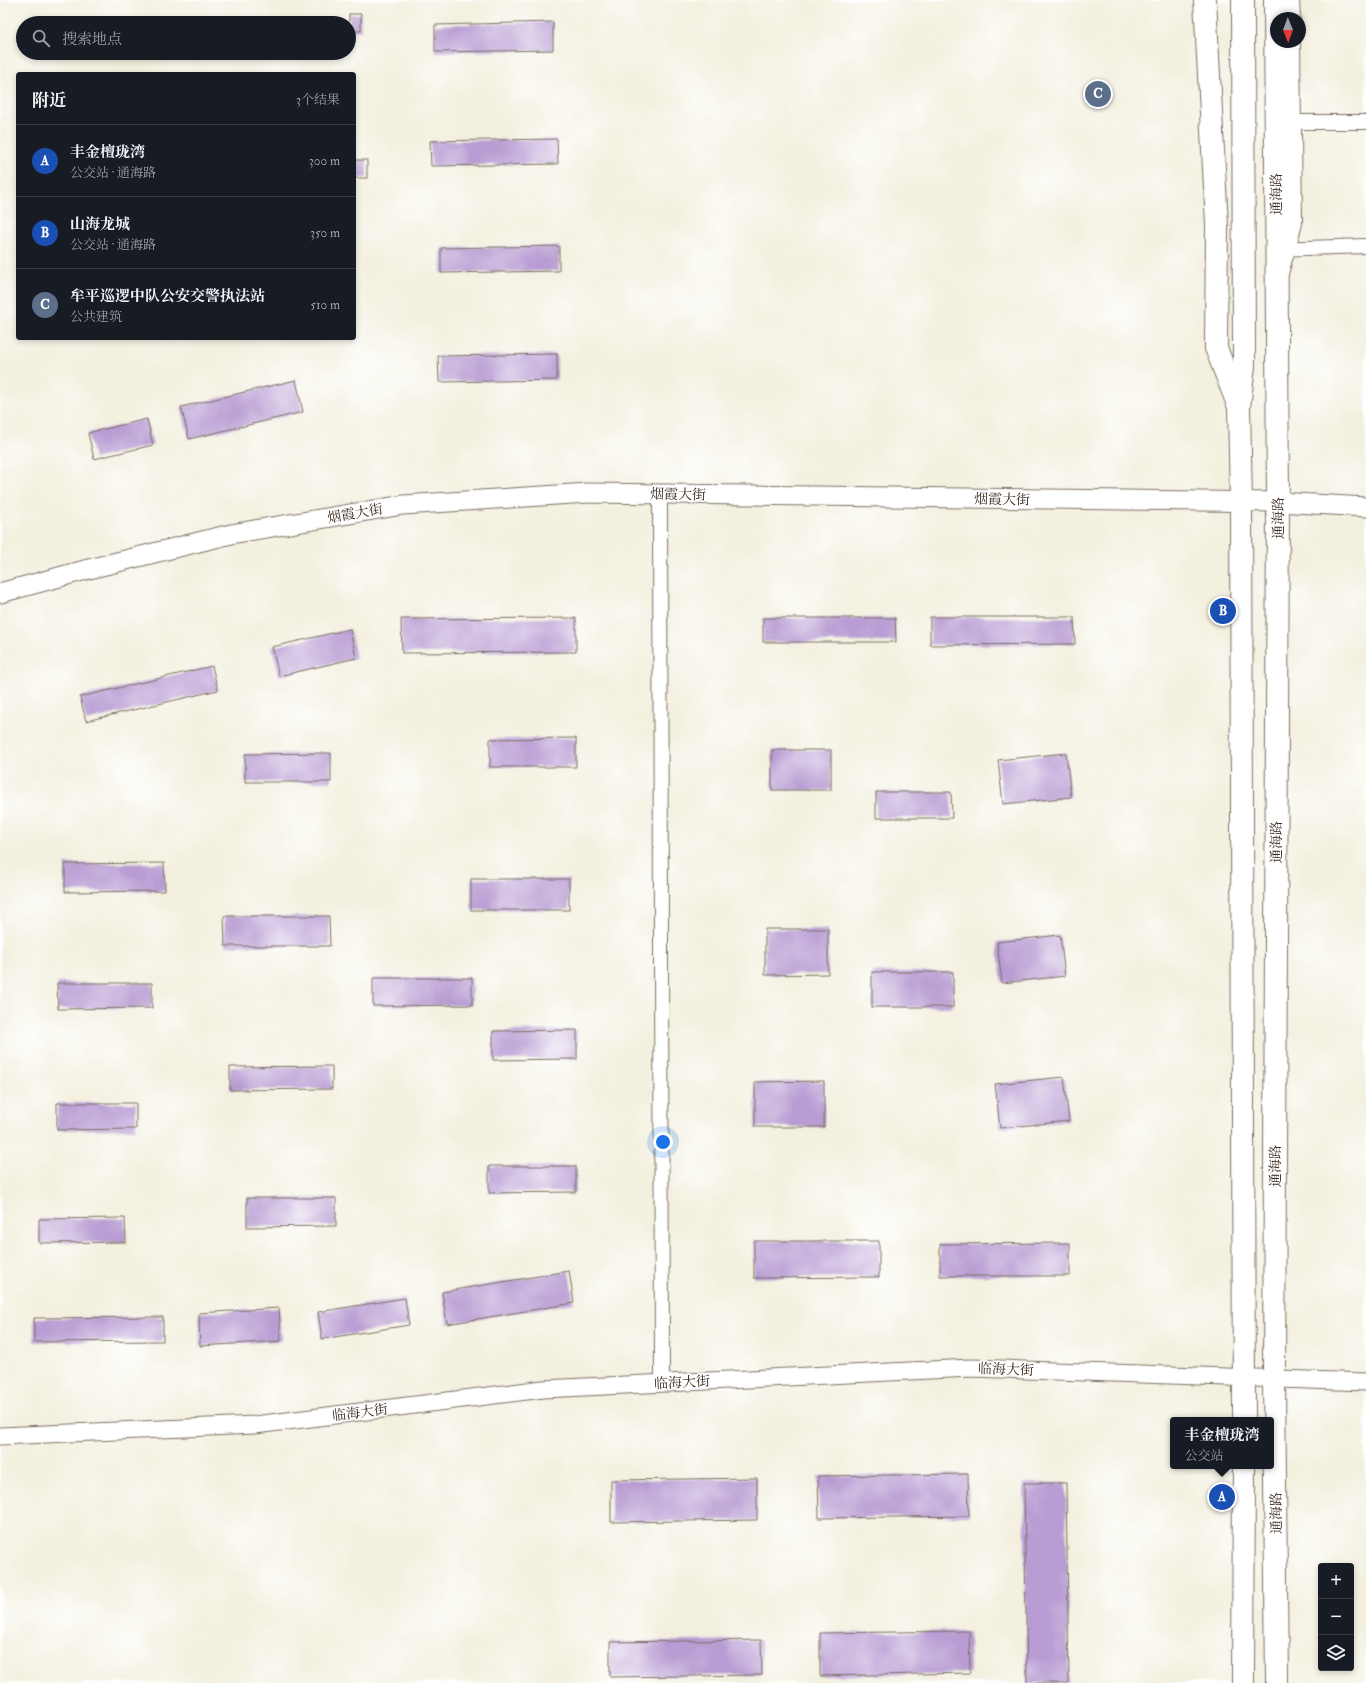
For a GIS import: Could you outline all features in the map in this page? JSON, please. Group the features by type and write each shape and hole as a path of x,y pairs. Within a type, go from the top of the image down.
{"main road":[{"path":"1205,0 1217,226 1216,348 1239,407"},
{"path":"1243,0 1244,366 1239,407 1241,502 1244,1417"},
{"name":"通海路","path":"1275,0 1280,249 1277,273 1278,502 1274,1379 1278,1683"},
{"path":"1288,0 1289,12"},
{"name":"通海路","path":"1280,249 1291,223 1289,48"},
{"name":"烟霞大街","path":"0,593 89,569 231,534 402,505 588,492 1278,502 1366,507"},
{"path":"1243,1683 1244,1469"}],"street":[{"path":"1290,122 1366,122"},
{"path":"1280,249 1366,246"},
{"path":"660,494 662,1383"},
{"name":"临海大街","path":"0,1436 255,1425 543,1389 971,1368 1244,1379 1366,1382"}],"building":[{"path":"349,14 361,14 361,31 356,31 356,16 349,16"},
{"path":"553,22 553,50 435,52 435,25"},
{"path":"557,139 558,164 431,166 430,141"},
{"path":"356,160 367,160 367,178 356,178"},
{"path":"559,246 559,271 441,273 441,248"},
{"path":"557,354 557,380 439,382 438,356"},
{"path":"296,380 303,412 189,439 181,407"},
{"path":"147,419 153,445 94,459 88,433"},
{"path":"930,617 1074,617 1075,644 930,645"},
{"path":"576,618 576,652 402,653 401,619"},
{"path":"763,618 895,618 896,642 763,642"},
{"path":"350,629 356,658 279,676 272,647"},
{"path":"212,666 218,690 86,721 80,697"},
{"path":"576,738 576,767 490,767 490,739"},
{"path":"772,750 831,750 831,790 772,790"},
{"path":"331,753 331,782 245,782 245,754"},
{"path":"1066,753 1071,797 1003,804 998,760"},
{"path":"876,792 951,792 952,818 876,818"},
{"path":"164,863 165,891 65,892 65,864"},
{"path":"471,879 569,879 569,910 471,910"},
{"path":"224,916 329,916 330,946 225,946"},
{"path":"765,929 828,929 828,974 765,975"},
{"path":"1060,935 1065,976 1002,983 997,942"},
{"path":"872,972 953,972 953,1007 872,1007"},
{"path":"373,978 472,978 472,1005 373,1006"},
{"path":"57,983 152,983 152,1008 58,1009"},
{"path":"577,1030 577,1059 493,1060 493,1031"},
{"path":"332,1066 332,1089 230,1090 230,1067"},
{"path":"1064,1077 1069,1121 1000,1128 995,1084"},
{"path":"824,1081 824,1127 755,1127 755,1082"},
{"path":"57,1103 136,1103 136,1129 57,1130"},
{"path":"489,1166 576,1166 576,1192 489,1193"},
{"path":"247,1198 336,1198 336,1226 247,1227"},
{"path":"125,1218 126,1242 39,1243 39,1219"},
{"path":"754,1241 879,1241 879,1277 754,1278"},
{"path":"1070,1243 1070,1276 940,1276 940,1244"},
{"path":"569,1271 574,1303 447,1324 442,1292"},
{"path":"405,1298 409,1325 322,1339 318,1312"},
{"path":"279,1308 281,1341 200,1346 199,1313"},
{"path":"163,1317 163,1341 34,1342 34,1318"},
{"path":"968,1474 969,1516 819,1518 818,1476"},
{"path":"757,1478 757,1520 611,1522 611,1480"},
{"path":"1024,1483 1066,1483 1069,1683 1027,1683"},
{"path":"969,1631 970,1673 820,1676 820,1633"},
{"path":"761,1640 762,1675 610,1677 610,1642"}],"place":[{"name":"牟平巡逻中队公安交警执法站","path":"1098,94"},
{"name":"山海龙城","path":"1223,611"},
{"name":"丰金檀珑湾","path":"1222,1497"}]}
